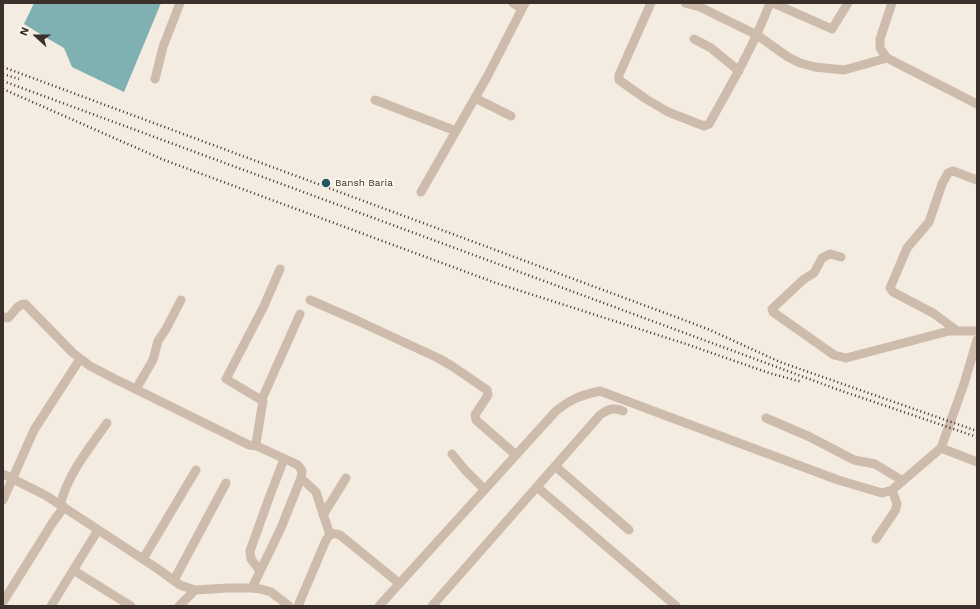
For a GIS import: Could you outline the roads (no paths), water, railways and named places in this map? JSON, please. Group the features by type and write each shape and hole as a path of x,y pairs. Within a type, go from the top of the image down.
{"street":[{"path":"155,79 163,47 180,3"},
{"path":"421,192 488,76 523,6 513,3"},
{"path":"651,3 618,75 619,80 646,100 663,109 704,126 709,124 739,71 757,35 770,3"},
{"path":"686,3 701,5 757,35 788,57 800,63 815,67 844,70 887,58"},
{"path":"773,3 832,29 848,3"},
{"path":"892,3 880,39 880,48 887,58 977,104"},
{"path":"694,40 711,48 739,71"},
{"path":"475,98 510,116"},
{"path":"375,100 456,131"},
{"path":"956,330 933,313 893,292 890,288 907,248 929,222 938,195 948,173 953,171 977,180"},
{"path":"840,257 830,254 822,258 814,273 804,279 773,308 773,312 834,355 846,358 956,330 977,330"},
{"path":"262,399 226,378 264,306 280,269"},
{"path":"136,390 153,360 158,341 181,300"},
{"path":"310,300 438,358 487,390 488,395 475,415 476,420 516,455"},
{"path":"3,317 8,318 18,306 25,304 80,359 104,374 301,468 301,478 281,528 252,588"},
{"path":"257,446 256,443 263,403 262,399 300,314"},
{"path":"379,606 556,411 566,403 581,395 600,391 838,480 882,493 892,490 941,448 964,384 977,340"},
{"path":"3,500 34,430 80,359"},
{"path":"433,606 600,415 613,408 623,411"},
{"path":"766,418 810,437 854,460 875,464 903,481"},
{"path":"10,606 3,602 62,506 66,486 72,474 107,423"},
{"path":"941,448 977,462"},
{"path":"452,454 465,470 484,489"},
{"path":"260,571 251,559 250,551 284,459"},
{"path":"555,466 629,530"},
{"path":"143,559 196,470"},
{"path":"3,474 34,489 62,506 180,585 196,590 252,588 271,592 289,606"},
{"path":"298,606 330,535 316,492 301,478"},
{"path":"323,515 346,478"},
{"path":"174,580 226,483"},
{"path":"537,486 676,606"},
{"path":"876,539 895,511 897,504 892,490"},
{"path":"51,606 98,530"},
{"path":"330,535 340,535 399,583"},
{"path":"73,570 131,606"},
{"path":"179,606 196,590"}],"water":[{"path":"34,3 161,3 124,92 72,67 64,48 24,24"}],"railway":[{"path":"3,67 684,320 710,330 780,362 977,431"},
{"path":"3,74 19,79"},
{"path":"3,81 839,390 977,437"},
{"path":"3,89 164,160 496,283 686,344 769,373 802,382"}],"place":[{"name":"Bansh Baria","path":"326,183"}]}
